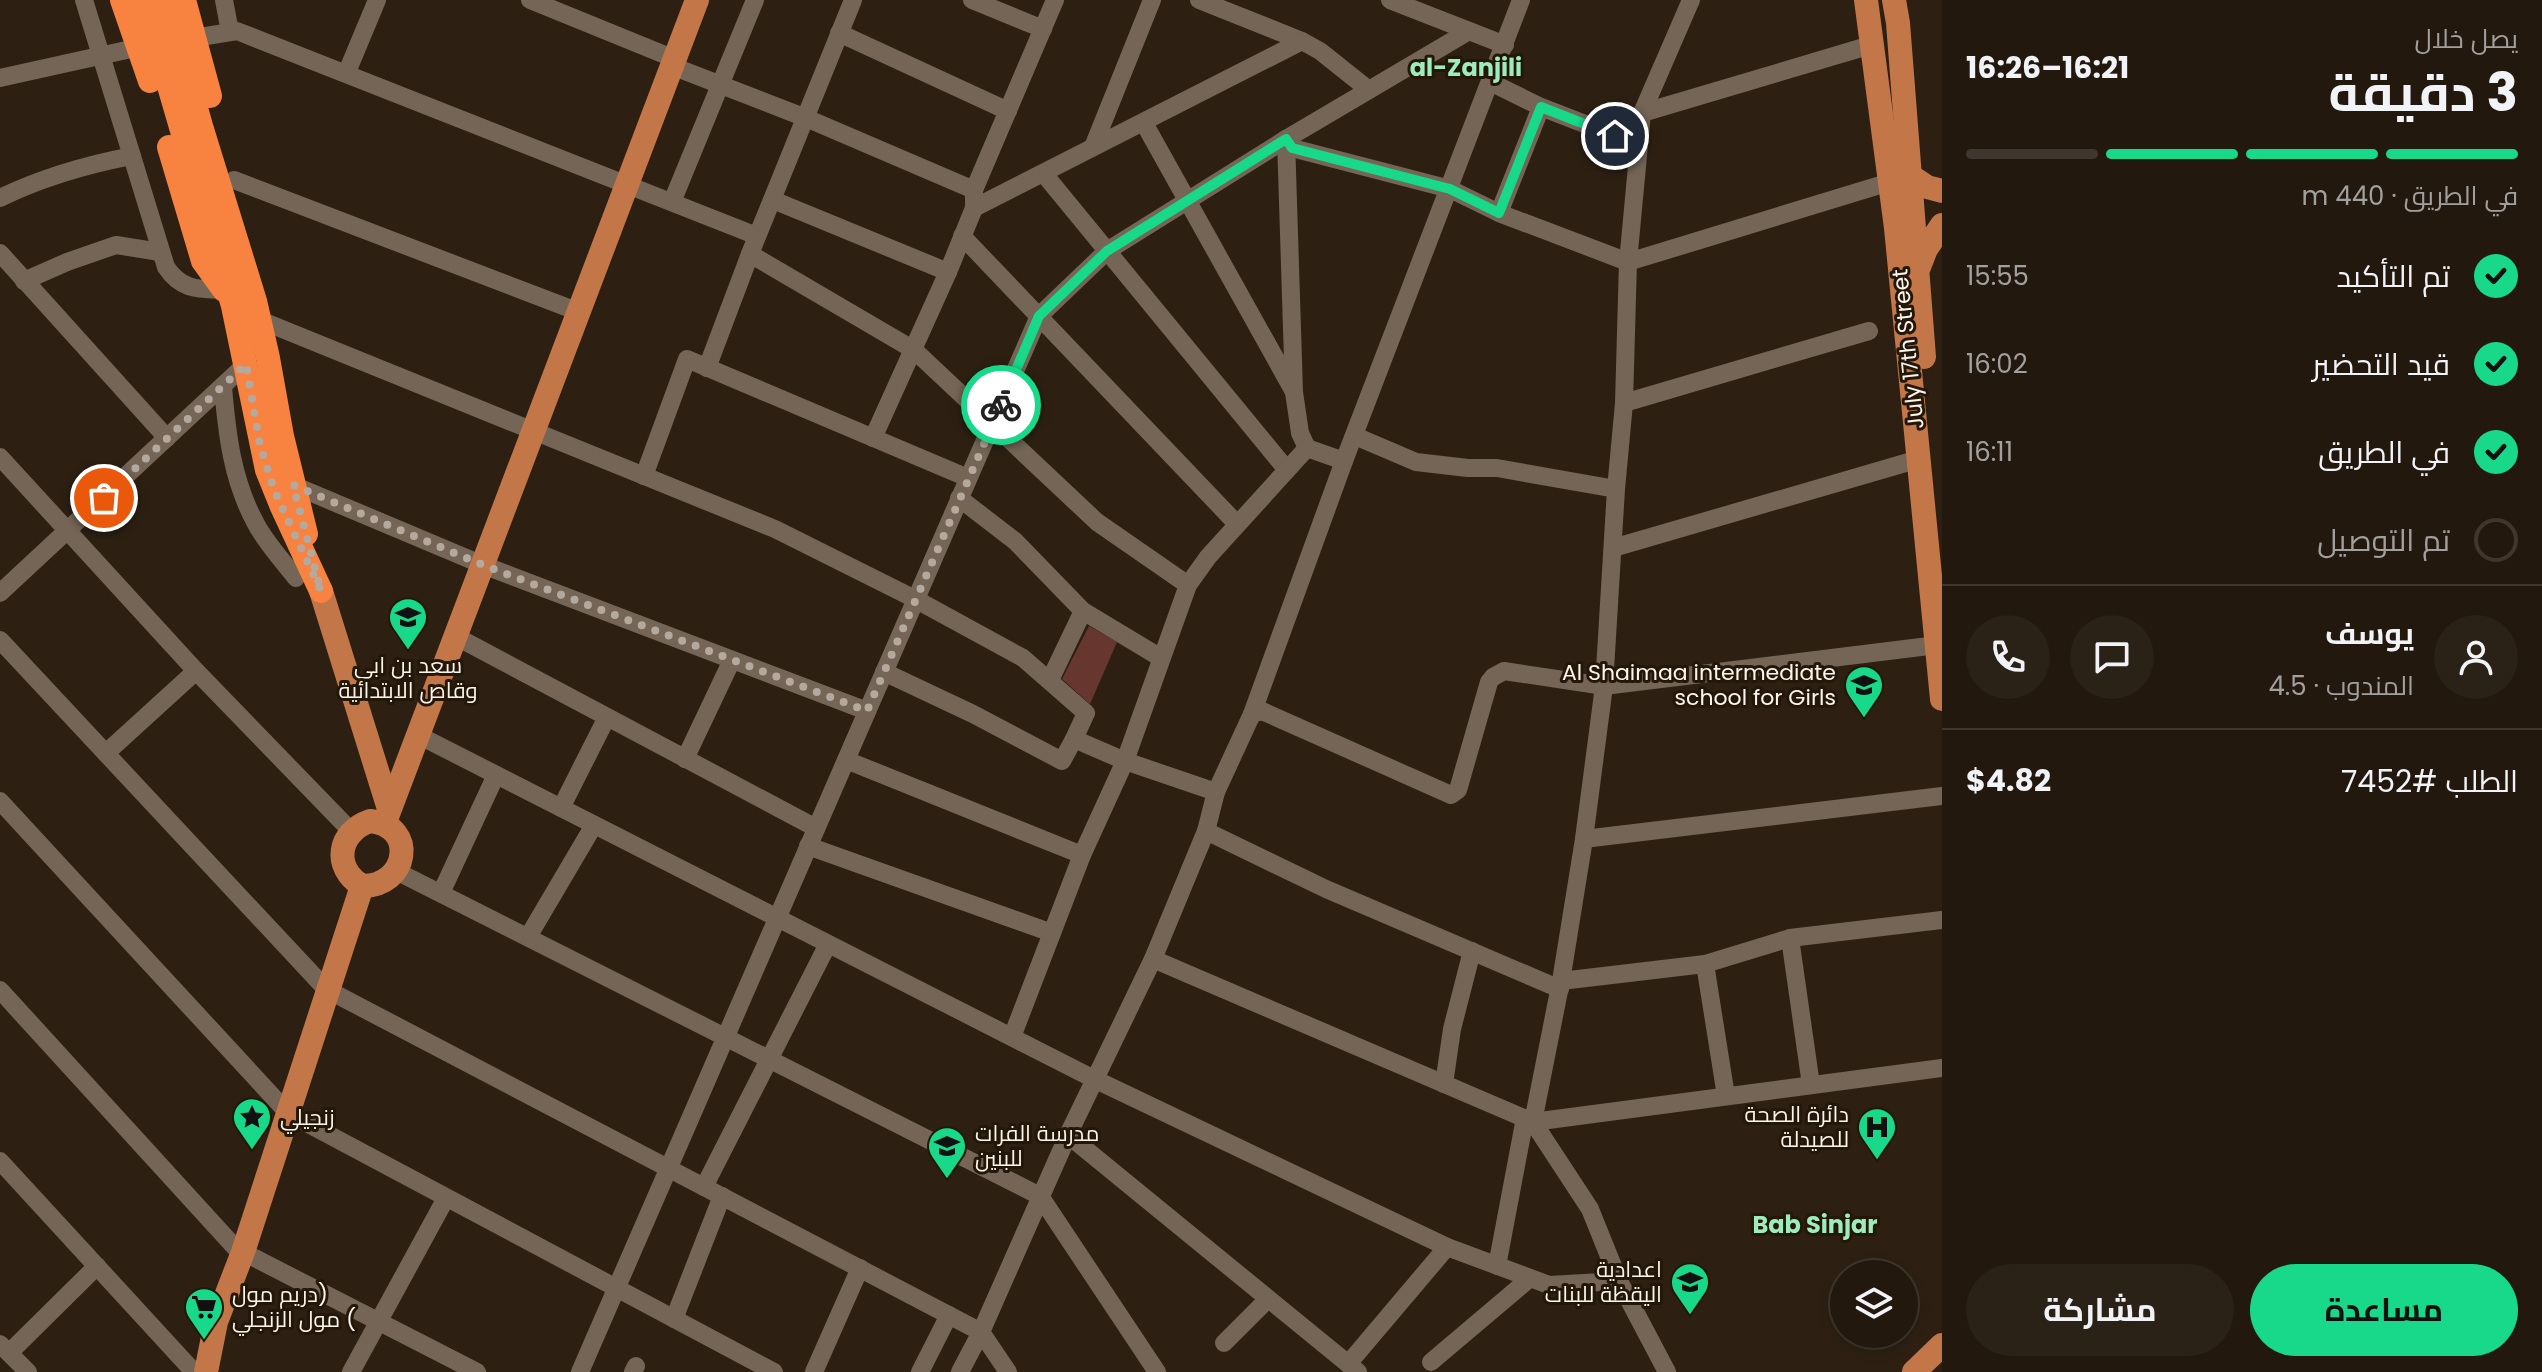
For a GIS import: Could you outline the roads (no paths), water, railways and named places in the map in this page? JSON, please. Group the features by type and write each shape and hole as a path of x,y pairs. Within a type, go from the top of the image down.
{"highway":[{"path":"122,0 163,18 234,180 253,252 243,304 246,364 260,445 271,480 321,591"},
{"path":"163,18 321,591"}],"main road":[{"path":"387,816 697,0"},
{"name":"July 17th Street","path":"1866,0 1871,45 1918,269 1924,340 1925,420 1942,574"},
{"name":"July 17th Street","path":"1894,0 1898,23 1900,178 1919,459 1942,699"},
{"path":"1900,178 1942,191"},
{"path":"1918,269 1926,249 1942,225"},
{"path":"321,591 387,816 401,848 396,871 381,884 362,886 353,880 342,861 345,840 351,831 387,816"},
{"path":"206,1372 216,1322 242,1253 362,886"},
{"path":"1916,1372 1942,1345"},
{"path":"1916,1372 1942,1361"}],"street":[{"path":"84,0 160,252 166,267 181,285 243,304 533,431 775,529 915,599 1023,658 1086,713 1062,761 884,672"},
{"path":"224,0 230,32"},
{"path":"347,72 377,0"},
{"path":"530,0 674,62 720,87 806,118 974,199 1044,174 1302,41"},
{"path":"578,0 584,22"},
{"path":"672,202 755,0"},
{"path":"707,368 753,245 853,0"},
{"path":"972,0 1043,29"},
{"path":"873,438 948,272 1008,111 1055,0"},
{"path":"1093,147 1152,0"},
{"path":"1199,0 1302,41 1320,51 1369,90"},
{"path":"1390,0 1505,45"},
{"path":"960,1372 981,1332 1094,1079 1153,959 1206,831 1216,792 1252,714 1344,461 1521,0"},
{"path":"1497,1266 1561,985 1604,686 1624,403 1628,262 1642,113 1690,0"},
{"path":"0,77 102,55 163,18 237,31 672,202 753,245 914,350 1097,522 1188,585"},
{"path":"580,1372 1039,316 1107,251 1286,139 1469,31"},
{"path":"839,33 1008,111"},
{"path":"1642,113 1871,45"},
{"path":"1490,82 1541,107 1639,145"},
{"path":"1499,213 1541,107"},
{"path":"1144,123 1294,392"},
{"path":"1286,139 1292,148 1450,189 1499,213 1628,262 1900,178"},
{"path":"1286,139 1294,392 1300,433 1307,448 1344,461"},
{"path":"0,198 35,180 132,156"},
{"path":"1044,174 1287,470"},
{"path":"234,180 579,312"},
{"path":"773,200 948,272"},
{"path":"962,236 1237,524"},
{"path":"24,281 116,245 160,252"},
{"path":"0,253 167,438"},
{"path":"1624,403 1869,331"},
{"path":"644,476 687,359 968,478"},
{"path":"0,593 246,364"},
{"path":"223,387 228,442 238,479 255,523 296,578"},
{"path":"1355,436 1416,462 1497,468 1616,489"},
{"path":"1012,1037 1082,855 1125,761 1188,585 1208,557 1307,448"},
{"path":"0,457 196,671 351,831"},
{"path":"1613,548 1919,459"},
{"path":"293,485 483,565 867,711"},
{"path":"959,498 1015,541 1083,611 1161,658"},
{"path":"1050,680 1083,611"},
{"path":"455,636 816,828"},
{"path":"0,640 326,989 981,1332 1008,1372"},
{"path":"1252,714 1262,711 1451,795 1458,790 1489,682 1498,673 1510,671 1604,686 1937,645"},
{"path":"685,759 732,660"},
{"path":"106,753 196,671"},
{"path":"561,808 607,717"},
{"path":"418,735 1094,1079 1447,1247 1549,1285 1619,1281"},
{"path":"1074,739 1125,761 1216,792"},
{"path":"846,760 1082,855"},
{"path":"441,893 496,775"},
{"path":"1584,839 1942,796"},
{"path":"0,801 288,1113 774,1372"},
{"path":"528,937 594,825"},
{"path":"1206,831 1326,889 1561,985 1705,964 1790,938 1942,920"},
{"path":"808,846 1052,933"},
{"path":"396,871 1040,1196 1157,1372"},
{"path":"1790,938 1811,1085"},
{"path":"704,1187 828,944"},
{"path":"1444,1084 1452,1029 1472,951"},
{"path":"1153,959 1529,1120 1942,1068"},
{"path":"1705,964 1726,1096"},
{"path":"0,990 242,1253 477,1372"},
{"path":"1529,1120 1590,1209 1619,1281 1667,1372"},
{"path":"1068,1135 1353,1368 1447,1247"},
{"path":"0,1161 194,1372"},
{"path":"674,1319 722,1196"},
{"path":"351,1372 446,1198"},
{"path":"28,1372 5,1348 97,1266"},
{"path":"814,1372 860,1268"},
{"path":"1431,1362 1529,1279"},
{"path":"1224,1343 1267,1300"},
{"path":"920,1372 949,1315"}],"place":[{"name":"سعد بن ابي وقاص الابتدائية","path":"408,651"},
{"name":"Al Shaimaa intermediate school for Girls","path":"1864,719"},
{"name":"زنجيلي","path":"252,1151"},
{"name":"دائرة الصحة للصيدلة","path":"1877,1161"},
{"name":"مدرسة الفرات للبنين","path":"947,1180"},
{"name":"اعدادية اليقظة للبنات","path":"1690,1316"},
{"name":"دريم مول) مول الزنجلي (","path":"204,1341"}],"district":[{"name":"al-Zanjili","path":"1466,67"},
{"name":"Bab Sinjar","path":"1815,1224"}]}
